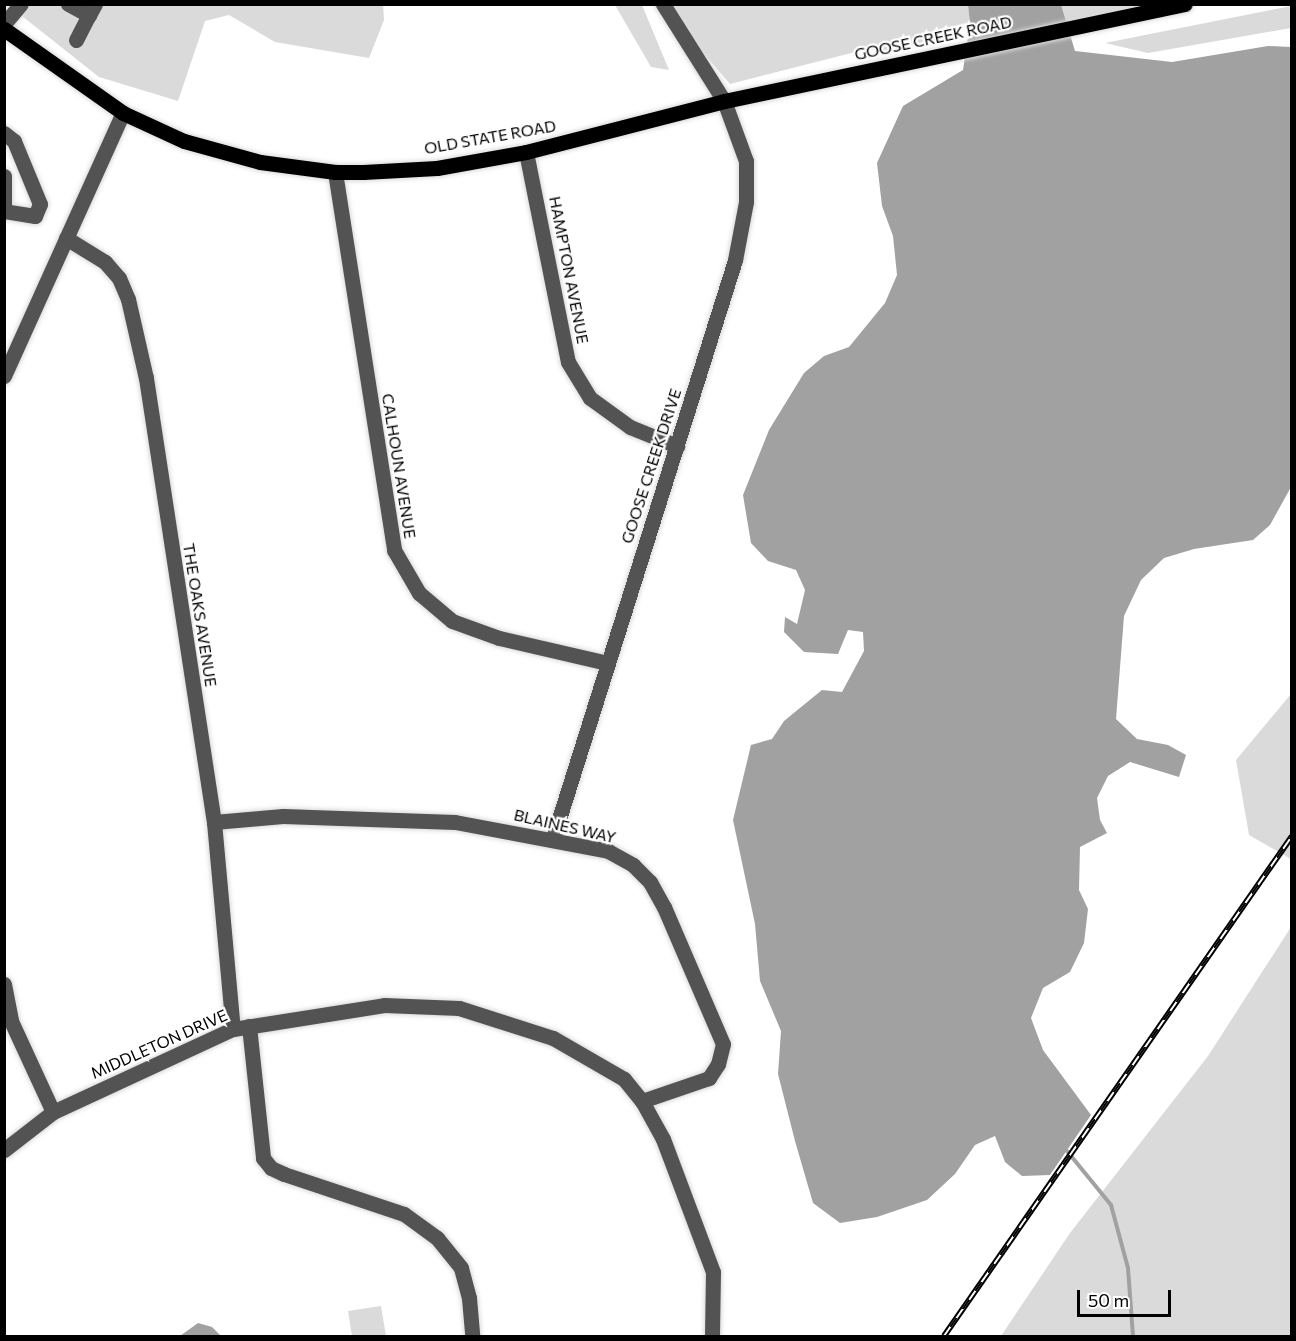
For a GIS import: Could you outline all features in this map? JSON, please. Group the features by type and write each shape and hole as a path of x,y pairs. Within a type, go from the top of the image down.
{"main road":[{"name":"GOOSE CREEK ROAD","path":"724,101 1085,23 1185,4"},
{"name":"OLD STATE ROAD","path":"4,26 123,113 184,141 260,162 335,172 437,168 526,152 724,101"}],"street":[{"path":"4,26 21,4"},
{"path":"68,4 92,10 76,40"},
{"name":"GOOSE CREEK DRIVE","path":"554,838 735,260 746,201 746,161 724,101 663,4"},
{"path":"4,376 123,113"},
{"path":"4,133 14,141 40,204 34,216 4,211"},
{"name":"HAMPTON AVENUE","path":"526,152 568,362 590,398 630,427 677,446"},
{"name":"CALHOUN AVENUE","path":"335,172 394,550 419,593 452,621 499,638 607,663"},
{"path":"4,176 4,205"},
{"name":"THE OAKS AVENUE","path":"66,238 105,262 128,299 146,378 214,822 233,1029"},
{"name":"BLAINES WAY","path":"214,822 283,816 382,816 454,822 554,838 608,851 633,865 650,882 723,1044 718,1064 709,1078 642,1101"},
{"path":"4,984 11,1021 53,1112"},
{"name":"MIDDLETON DRIVE","path":"4,1150 53,1112 233,1029 384,1005 459,1008 563,1043 624,1079 642,1101 663,1140 713,1272 712,1336"},
{"path":"249,1026 263,1158 271,1168 285,1174 404,1214 437,1238 460,1268 469,1298 472,1336"}],"shaded area":[{"path":"383,4 384,20 369,58 275,42 229,15 205,21 178,101 99,77 8,5"},
{"path":"615,5 642,5 669,70 651,67"},
{"path":"670,5 968,5 970,23 1049,5 1182,5 1110,18 989,30 957,25 954,35 890,51 867,49 730,84 694,42"},
{"path":"968,5 1061,5 1075,51 1172,62 1268,46 1291,47 1291,487 1270,525 1253,540 1194,549 1164,558 1141,580 1124,616 1116,719 1137,739 1168,745 1186,755 1179,777 1130,762 1108,776 1097,798 1100,820 1107,833 1080,847 1079,890 1088,909 1084,943 1070,972 1043,988 1031,1018 1043,1050 1091,1115 1050,1175 1022,1176 1005,1162 995,1136 975,1145 955,1174 927,1200 877,1217 840,1223 813,1203 795,1141 778,1074 781,1031 760,981 755,924 733,820 751,745 772,739 784,721 822,690 842,692 864,651 863,632 848,630 838,654 804,652 784,632 785,617 797,624 805,590 796,570 768,561 751,543 743,495 769,430 804,373 824,356 849,347 885,303 897,275 893,236 882,206 877,163 903,106 963,70 970,23"},
{"path":"1291,6 1291,28 1148,53 1105,43"},
{"path":"1291,694 1291,859 1249,835 1236,760"},
{"path":"1291,927 1291,1336 1001,1336 1070,1233 1208,1056"},
{"path":"381,1306 386,1336 352,1336 348,1311"},
{"path":"198,1323 212,1327 221,1336 180,1336"}],"waterway":[{"path":"1067,1151 1111,1205 1128,1268 1133,1336"}],"railway":[{"path":"944,1336 1292,836"}]}
